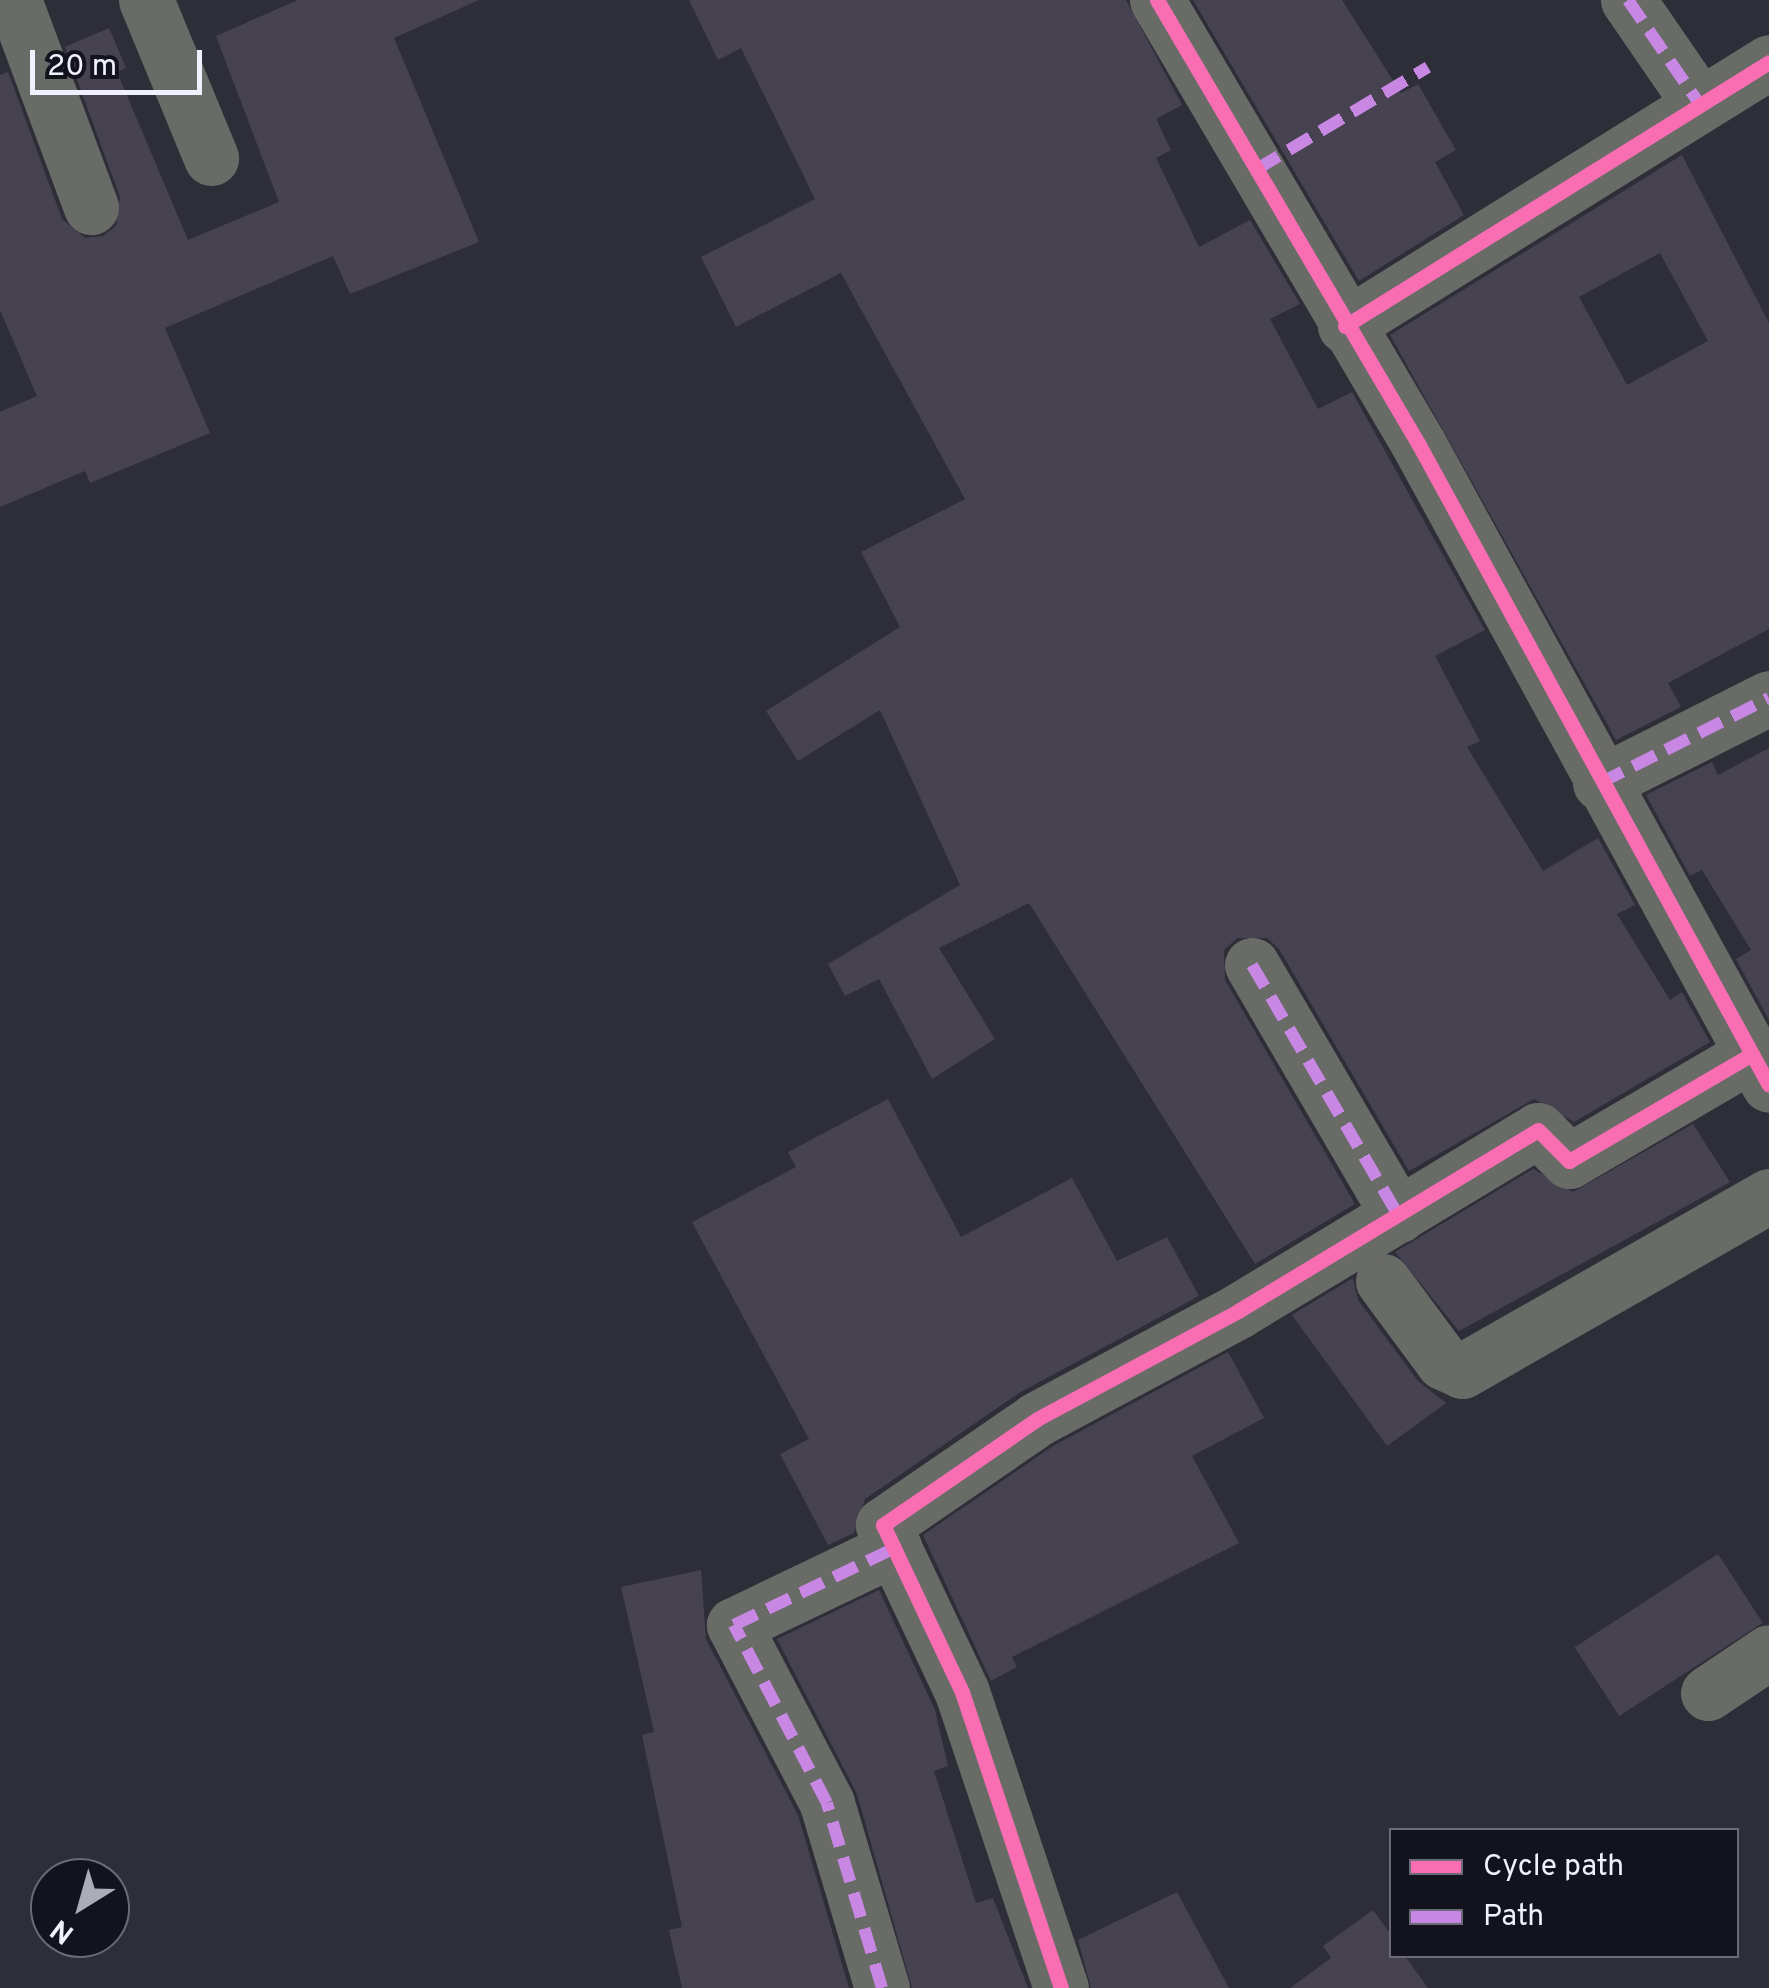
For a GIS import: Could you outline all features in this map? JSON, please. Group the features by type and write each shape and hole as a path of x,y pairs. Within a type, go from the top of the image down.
{"street":[{"path":"14,0 91,208"},
{"path":"146,0 212,158"},
{"path":"1061,1988 962,1692 884,1526 1037,1419 1398,1215 1538,1130 1569,1161 1761,1070 1345,326 1157,0"},
{"path":"1628,0 1698,102"},
{"path":"1345,326 1698,102 1769,62"},
{"path":"1600,782 1769,698"},
{"path":"1252,964 1398,1215"},
{"path":"1384,1281 1444,1362 1462,1372 1769,1196"},
{"path":"882,1988 826,1803 734,1625 895,1548"},
{"path":"1708,1693 1769,1652"}],"building":[{"path":"298,0 479,0 394,38 479,242 350,294 333,256 165,328 210,433 90,483 85,471 0,507 0,412 37,396 0,310 0,75 8,72 62,219 85,238 103,236 116,226 120,197 65,47 109,28 126,68 117,72 188,240 279,202 216,36"},
{"path":"689,0 1126,0 1182,105 1156,119 1171,150 1156,158 1199,247 1250,220 1300,304 1270,319 1318,409 1352,392 1485,630 1435,656 1480,741 1467,747 1543,871 1598,838 1635,905 1617,914 1670,1000 1682,992 1710,1042 1574,1122 1534,1099 1409,1171 1279,949 1267,938 1237,938 1224,950 1225,980 1355,1204 1255,1264 1029,903 939,948 995,1039 932,1079 879,979 845,996 828,964 960,885 880,710 798,761 766,711 900,627 861,552 965,499 841,273 736,327 701,257 815,199 741,48 718,60"},
{"path":"1193,0 1342,0 1401,93 1418,84 1456,150 1435,162 1464,215 1359,281"},
{"path":"1682,155 1769,323 1769,629 1668,683 1681,707 1616,740 1390,335","holes":["1660,253 1708,341 1627,385 1579,297"]},
{"path":"1769,748 1769,1020 1736,959 1751,950 1702,870 1690,876 1646,795 1712,762 1718,775"},
{"path":"888,1099 961,1237 1072,1178 1117,1261 1167,1237 1199,1296 1019,1393 865,1499 854,1533 828,1545 780,1454 809,1439 692,1222 796,1167 788,1152"},
{"path":"1693,1124 1730,1182 1459,1331 1395,1252 1533,1169 1573,1192"},
{"path":"1353,1278 1358,1300 1418,1381 1446,1403 1387,1446 1292,1315"},
{"path":"1228,1352 1264,1418 1192,1456 1239,1543 1012,1657 1017,1667 991,1681 923,1535 1053,1446"},
{"path":"1718,1554 1763,1623 1619,1716 1575,1647"},
{"path":"701,1570 706,1639 798,1815 849,1988 682,1988 669,1930 682,1927 642,1735 654,1732 621,1587"},
{"path":"879,1590 935,1710 948,1766 934,1771 976,1903 993,1898 1028,1988 912,1988 857,1794 777,1639"},
{"path":"1177,1892 1229,1988 1091,1988 1078,1940"},
{"path":"1373,1910 1389,1932 1389,1958 1406,1958 1428,1988 1290,1988 1331,1958 1323,1946"}],"marked path":[{"path":"1628,0 1698,102"},
{"path":"1257,169 1428,67"},
{"path":"1600,783 1769,698"},
{"path":"1252,965 1398,1215"},
{"path":"882,1988 827,1803 734,1625 895,1548"}],"cycle path":[{"path":"1157,0 1419,445 1769,1085"},
{"path":"1345,326 1769,62"},
{"path":"1061,1988 962,1692 883,1525 1037,1419 1238,1311 1538,1130 1569,1161 1752,1054"}]}
